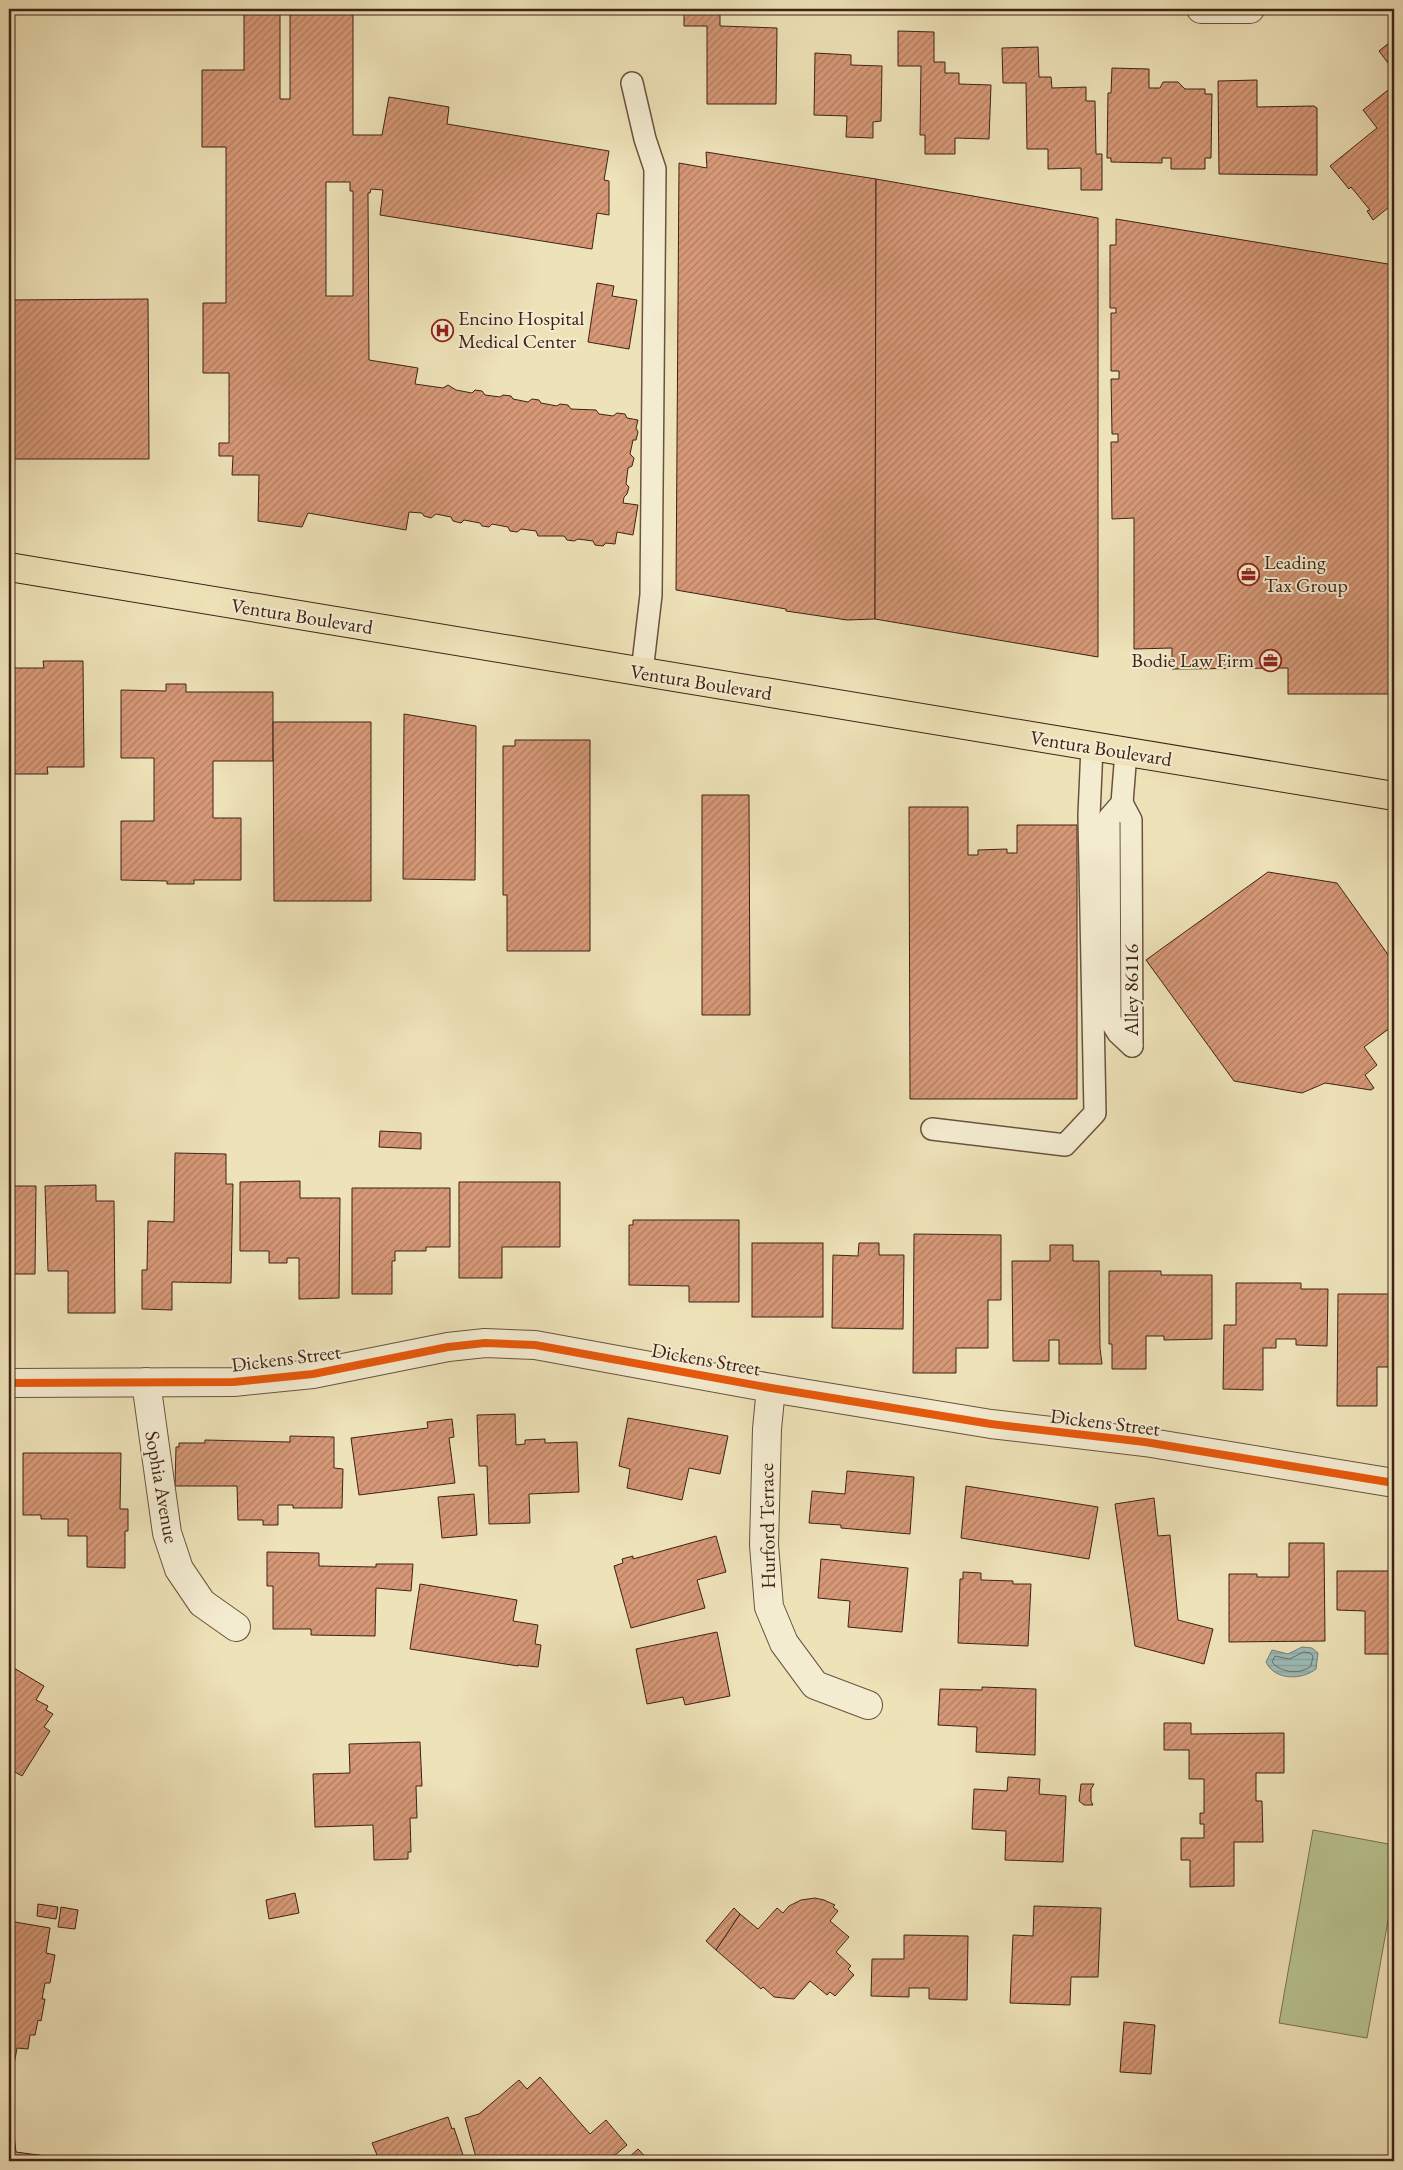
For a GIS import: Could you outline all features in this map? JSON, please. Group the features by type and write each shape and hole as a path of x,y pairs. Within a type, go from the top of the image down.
{"main road":[{"name":"Ventura Boulevard","path":"9,567 1394,796"}],"street":[{"path":"1202,9 1250,9"},
{"name":"Dickens Street","path":"9,1383 234,1382 313,1374 448,1347 485,1343 535,1344 771,1388 991,1424 1145,1442 1394,1483"},
{"name":"Sophia Avenue","path":"146,1382 167,1534 179,1569 202,1603 236,1627"},
{"name":"Hurford Terrace","path":"771,1388 767,1429 764,1545 768,1607 784,1644 815,1685 868,1705"}],"lane":[{"path":"632,83 644,139 655,169 651,595 642,672"},
{"path":"932,1129 1065,1145 1095,1114 1090,815 1092,747"},
{"name":"Alley 86116","path":"1122,803 1109,818 1110,1020 1118,1033 1132,1046 1131,820 1122,803 1126,752"}],"green space":[{"path":"1313,1830 1394,1845 1394,1887 1367,2038 1279,2023"}],"water":[{"path":"1302,1647 1312,1648 1318,1653 1316,1669 1310,1673 1289,1677 1276,1673 1266,1662 1272,1650 1288,1654"}],"building":[{"path":"244,9 280,9 280,99 290,99 290,9 353,9 353,135 382,135 389,97 449,107 447,124 609,151 604,180 609,181 609,215 597,213 592,249 380,215 383,190 371,189 370,193 368,193 369,360 418,368 415,384 443,388 448,385 456,390 472,393 475,390 482,391 485,395 511,396 513,399 528,402 532,399 539,400 541,403 557,406 560,404 568,405 571,409 596,410 599,414 613,416 617,413 625,414 627,418 638,420 636,428 638,432 636,440 633,440 630,454 634,458 632,466 628,468 626,484 629,487 623,503 638,505 633,535 617,532 615,544 606,543 603,546 595,545 593,541 567,540 564,536 538,536 536,531 521,529 517,532 510,531 508,527 492,524 489,527 482,526 480,523 464,520 461,523 453,521 451,517 436,514 431,518 424,516 422,513 409,512 406,530 308,513 302,527 258,521 259,475 232,475 233,456 219,456 219,443 229,443 229,373 203,373 203,303 226,303 226,147 202,147 202,70 244,70","holes":["326,182 350,182 350,191 353,191 353,296 326,296"]},
{"path":"684,9 720,9 720,26 777,28 776,104 707,104 707,26 684,26"},
{"path":"898,31 934,32 934,62 945,62 945,73 959,73 959,84 991,85 989,139 955,138 955,154 925,154 925,135 920,135 921,66 898,66"},
{"path":"1394,39 1394,71 1379,51"},
{"path":"1038,47 1039,77 1051,77 1052,88 1086,87 1086,101 1095,101 1096,154 1102,154 1102,190 1081,190 1081,168 1048,169 1048,149 1027,149 1026,83 1003,83 1002,48"},
{"path":"815,53 851,55 851,65 882,66 881,121 873,122 873,138 846,137 847,116 814,115"},
{"path":"1112,68 1149,69 1149,88 1160,88 1163,82 1178,82 1185,89 1205,89 1205,94 1212,94 1211,158 1205,158 1205,169 1171,169 1171,158 1162,158 1162,163 1111,162 1111,158 1107,158 1108,93 1111,93"},
{"path":"1257,80 1257,107 1314,106 1317,108 1317,175 1219,174 1218,81"},
{"path":"1393,86 1394,203 1373,220 1367,211 1370,210 1330,166 1377,128 1363,110"},
{"path":"706,152 876,179 875,619 847,620 786,611 786,609 676,590 679,163 707,168"},
{"path":"876,179 1098,218 1098,657 875,619"},
{"path":"1116,219 1394,265 1394,694 1288,694 1288,668 1172,669 1172,648 1134,649 1134,518 1112,519 1111,442 1118,442 1118,434 1112,434 1111,379 1119,379 1119,371 1111,371 1111,313 1116,313 1116,308 1110,308 1110,245 1116,245"},
{"path":"597,283 614,286 612,296 637,300 629,349 588,342"},
{"path":"148,299 149,459 9,459 9,300"},
{"path":"43,661 83,661 84,767 47,767 48,774 12,774 12,767 9,767 9,668 44,668"},
{"path":"166,684 186,684 186,692 273,692 273,761 213,761 213,818 241,818 241,880 194,880 194,884 167,884 167,881 121,880 121,821 154,821 154,758 121,758 121,690 166,691"},
{"path":"404,714 476,726 475,880 403,879"},
{"path":"273,722 371,722 371,901 274,901"},
{"path":"515,740 590,740 590,951 507,951 507,895 503,895 503,746 515,746"},
{"path":"702,795 749,795 750,1015 702,1015"},
{"path":"909,807 968,807 968,855 978,855 978,850 1007,849 1007,853 1017,853 1017,825 1077,825 1077,1099 910,1099"},
{"path":"1268,872 1337,883 1394,963 1394,1025 1364,1047 1377,1065 1365,1075 1374,1088 1371,1090 1325,1083 1302,1093 1234,1081 1146,960"},
{"path":"380,1131 421,1133 421,1149 379,1147"},
{"path":"175,1153 226,1154 226,1184 233,1184 231,1283 172,1282 172,1310 142,1309 142,1270 147,1270 148,1221 174,1222"},
{"path":"300,1181 300,1198 340,1198 339,1298 299,1299 299,1258 287,1258 287,1263 269,1263 269,1251 240,1251 240,1182"},
{"path":"459,1182 560,1182 560,1247 502,1247 502,1278 459,1278"},
{"path":"96,1185 96,1201 114,1201 115,1313 68,1313 68,1271 48,1271 45,1186"},
{"path":"9,1186 36,1186 35,1274 14,1274 14,1313 9,1313"},
{"path":"352,1188 450,1188 450,1247 426,1247 426,1251 395,1251 395,1261 392,1261 392,1294 352,1294"},
{"path":"633,1220 739,1220 739,1302 689,1302 689,1286 629,1285 629,1225 633,1225"},
{"path":"914,1234 1001,1235 1001,1300 988,1300 988,1348 956,1348 956,1373 913,1373"},
{"path":"752,1243 823,1243 823,1317 752,1317"},
{"path":"859,1243 879,1243 879,1255 904,1255 903,1329 832,1328 833,1255 858,1256"},
{"path":"1050,1245 1073,1245 1073,1261 1099,1261 1100,1348 1102,1364 1059,1364 1059,1340 1049,1340 1049,1361 1013,1361 1012,1261 1050,1261"},
{"path":"1109,1271 1161,1271 1161,1275 1212,1275 1212,1339 1164,1340 1164,1336 1146,1336 1146,1369 1112,1369 1112,1344 1109,1344"},
{"path":"1236,1283 1301,1283 1301,1289 1328,1289 1327,1346 1296,1345 1296,1339 1276,1339 1276,1348 1263,1348 1263,1390 1223,1389 1224,1325 1236,1325"},
{"path":"1338,1294 1392,1294 1394,1367 1377,1367 1377,1406 1337,1406"},
{"path":"515,1414 516,1445 525,1444 525,1440 545,1439 545,1443 577,1442 579,1492 529,1494 530,1523 489,1524 487,1466 479,1466 477,1415"},
{"path":"628,1418 728,1436 720,1474 689,1468 682,1500 627,1488 630,1469 619,1466"},
{"path":"452,1419 454,1437 449,1438 455,1483 359,1495 351,1438 428,1428 427,1422"},
{"path":"290,1436 334,1437 334,1468 343,1469 342,1508 293,1508 293,1505 278,1505 278,1525 263,1525 263,1520 238,1520 237,1486 175,1486 176,1447 179,1447 179,1443 205,1443 205,1440 290,1442"},
{"path":"23,1453 121,1453 120,1509 128,1509 128,1531 125,1531 125,1568 87,1567 87,1536 68,1536 68,1519 41,1519 41,1515 23,1515"},
{"path":"9,1462 10,1462 9,1529"},
{"path":"847,1471 914,1477 910,1534 841,1528 841,1525 809,1523 812,1491 845,1494"},
{"path":"966,1486 1098,1507 1089,1559 961,1538"},
{"path":"474,1494 477,1535 442,1538 438,1497"},
{"path":"1154,1498 1158,1536 1170,1535 1178,1620 1213,1629 1204,1664 1135,1646 1115,1504"},
{"path":"716,1536 726,1572 697,1580 705,1608 631,1628 614,1566 623,1563 622,1559 633,1556 633,1559"},
{"path":"1289,1543 1324,1543 1325,1641 1229,1642 1229,1574 1257,1574 1257,1577 1289,1577"},
{"path":"267,1552 319,1553 319,1566 376,1567 376,1564 413,1564 411,1591 376,1588 375,1636 311,1635 311,1629 273,1629 273,1586 267,1586"},
{"path":"821,1559 908,1568 902,1632 848,1627 850,1601 818,1598"},
{"path":"1337,1571 1394,1571 1394,1654 1365,1654 1365,1611 1337,1610"},
{"path":"963,1572 981,1573 981,1580 1013,1581 1013,1584 1031,1584 1028,1646 958,1643 960,1579 963,1579"},
{"path":"420,1584 517,1600 513,1621 538,1625 535,1644 541,1645 538,1667 518,1666 410,1649"},
{"path":"717,1632 730,1696 685,1705 683,1697 647,1704 636,1649"},
{"path":"9,1665 44,1686 36,1700 48,1706 46,1710 53,1714 44,1727 50,1731 22,1776 15,1772 9,1781"},
{"path":"982,1687 1036,1689 1035,1755 976,1752 977,1727 938,1725 940,1689 982,1690"},
{"path":"1164,1723 1191,1723 1191,1734 1284,1733 1284,1773 1256,1773 1256,1801 1262,1801 1263,1842 1234,1842 1234,1886 1190,1887 1190,1860 1181,1860 1181,1838 1204,1838 1204,1824 1200,1824 1200,1813 1204,1813 1204,1779 1189,1779 1189,1750 1164,1750"},
{"path":"420,1742 422,1786 416,1786 417,1818 410,1818 411,1852 408,1852 408,1859 374,1860 373,1825 315,1827 313,1774 350,1773 349,1744"},
{"path":"1008,1777 1040,1779 1039,1794 1066,1796 1063,1862 1005,1860 1006,1831 972,1829 974,1789 1007,1791"},
{"path":"1081,1784 1094,1784 1091,1789 1093,1805 1084,1805 1079,1801"},
{"path":"295,1893 299,1913 269,1919 266,1900"},
{"path":"815,1898 835,1905 833,1907 838,1911 830,1921 849,1937 836,1952 851,1966 848,1969 854,1975 835,1996 830,1992 827,1995 810,1981 794,1999 774,1997 763,1987 761,1989 716,1950 740,1914 758,1929 777,1908 783,1913 789,1906 801,1900"},
{"path":"38,1904 58,1907 56,1919 37,1916"},
{"path":"1034,1906 1101,1908 1098,1977 1071,1977 1070,2005 1010,2003 1013,1935 1033,1936"},
{"path":"61,1907 78,1910 75,1929 58,1927"},
{"path":"734,1908 740,1914 716,1950 706,1941"},
{"path":"9,1921 50,1928 46,1953 55,1955 50,1983 45,1983 42,1999 45,1999 41,2021 38,2020 35,2035 30,2035 28,2049 17,2048 9,2092"},
{"path":"904,1935 968,1936 967,2000 929,1999 929,1988 909,1988 909,1997 871,1996 872,1959 904,1959"},
{"path":"1124,2022 1155,2025 1151,2074 1120,2072"},
{"path":"540,2077 590,2134 606,2120 627,2145 608,2161 524,2161 519,2155 499,2161 477,2161 465,2118 479,2114 519,2080 527,2089"},
{"path":"9,2092 16,2152 61,2158 61,2161 9,2161"},
{"path":"448,2117 452,2129 454,2128 465,2161 356,2161 358,2155 369,2158 377,2155 372,2143"},
{"path":"638,2149 649,2161 625,2161"}],"cycle path":[{"path":"9,1383 234,1382 313,1374 448,1347 485,1343 535,1345 771,1388 991,1424 1145,1442 1394,1483"}],"place":[{"name":"Encino Hospital Medical Center","path":"442,330"},
{"name":"Leading Tax Group","path":"1248,574"},
{"name":"Bodie Law Firm","path":"1270,660"}]}
